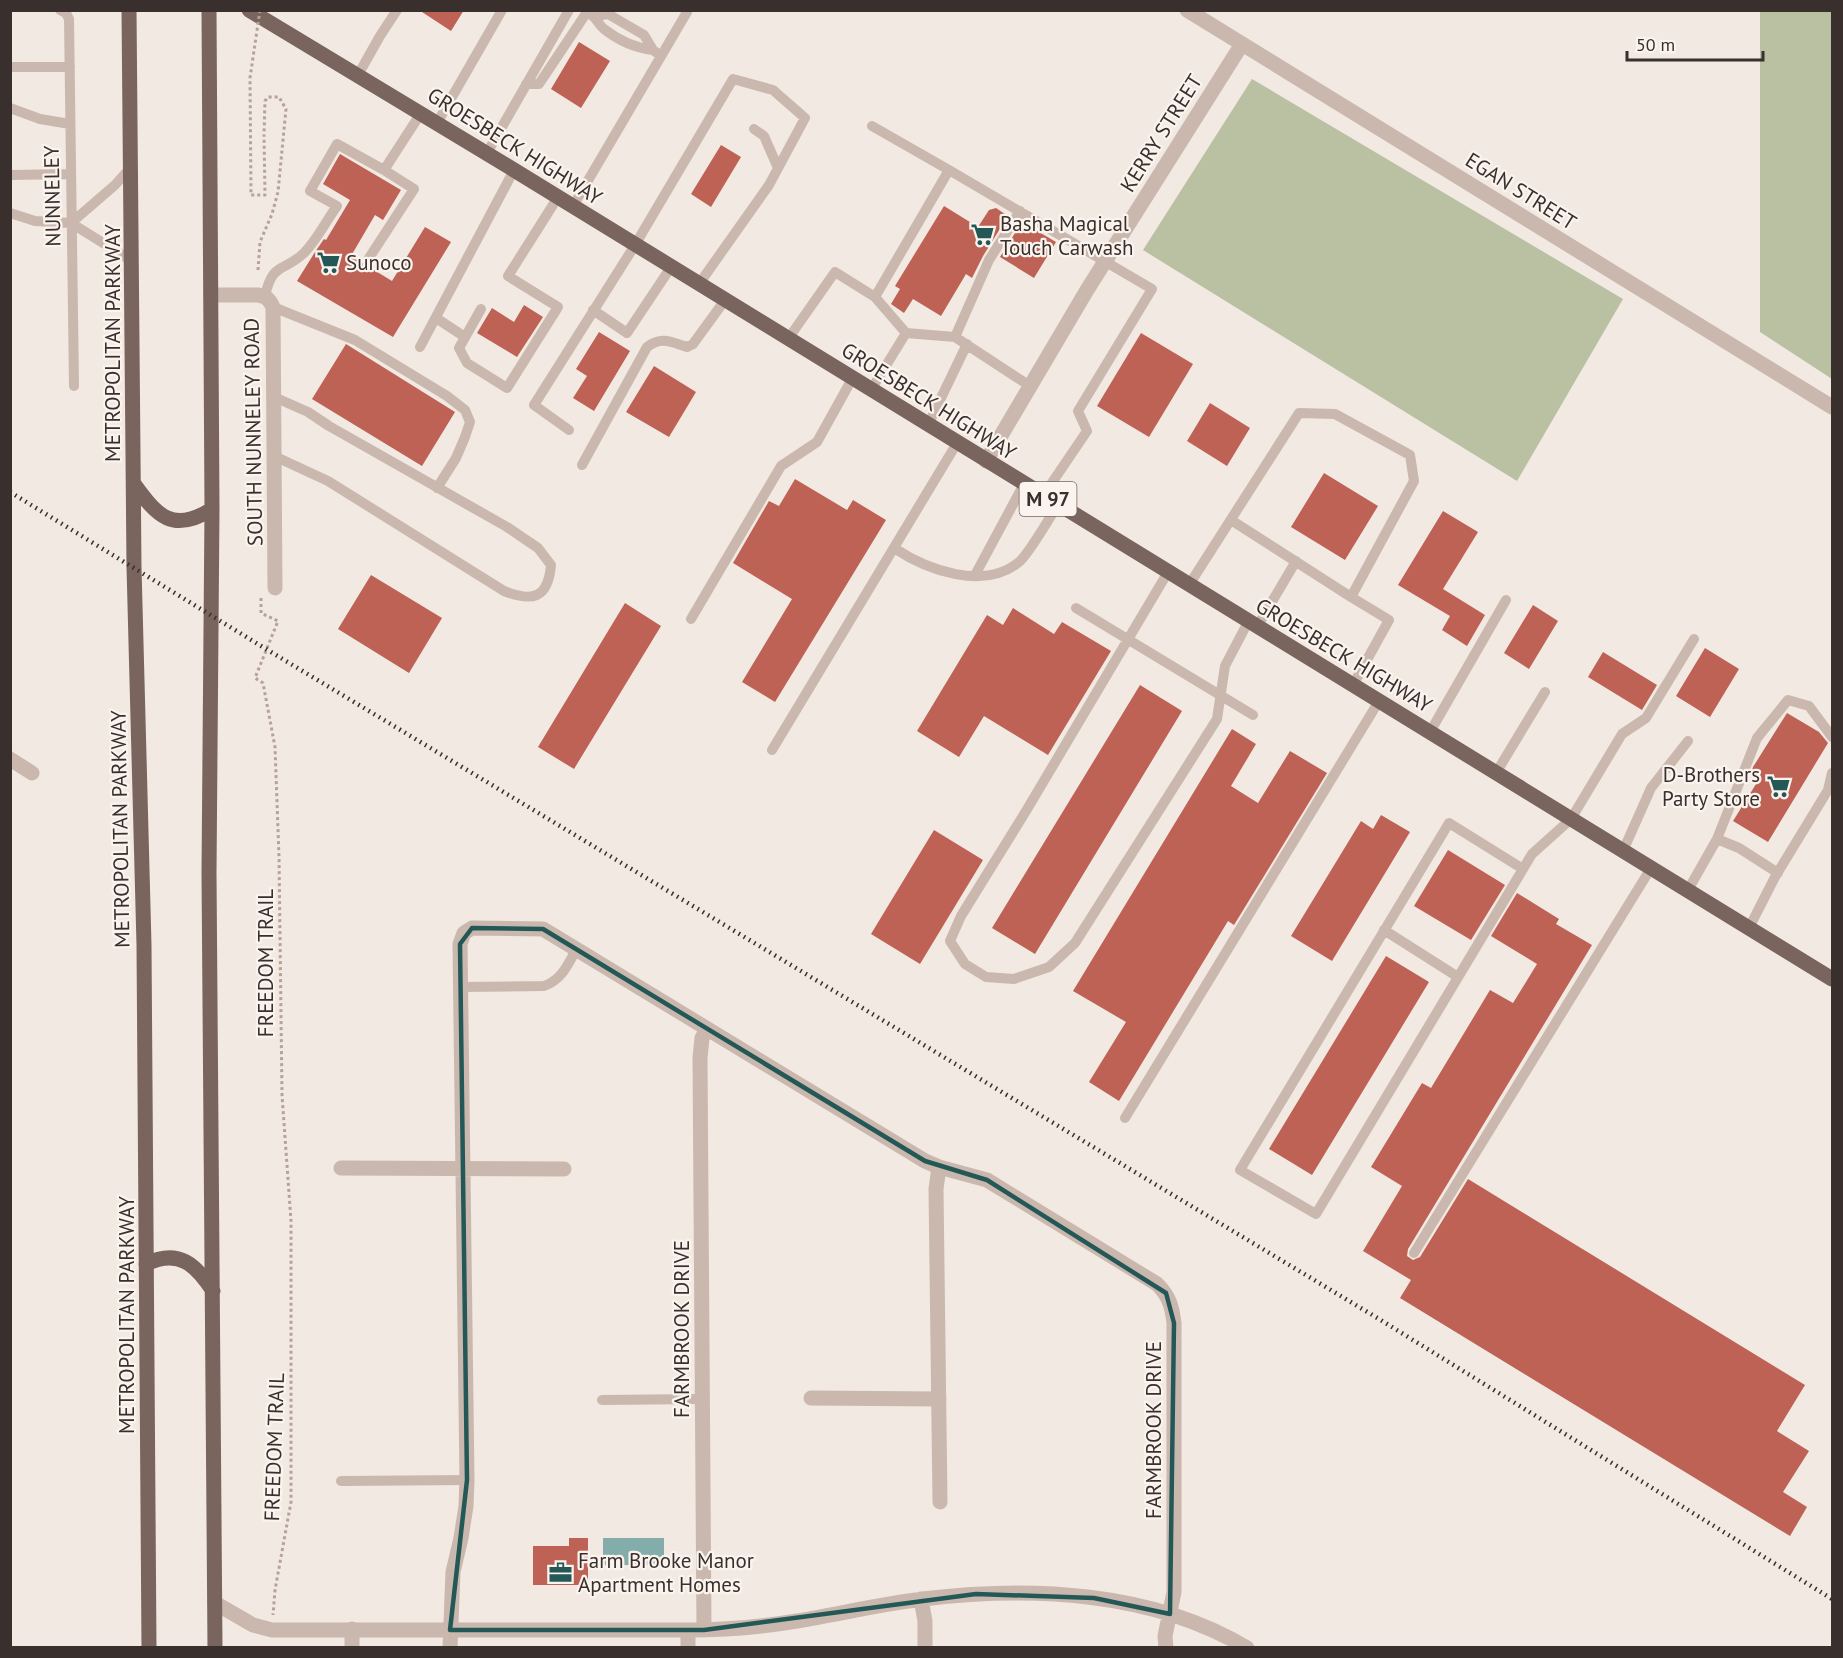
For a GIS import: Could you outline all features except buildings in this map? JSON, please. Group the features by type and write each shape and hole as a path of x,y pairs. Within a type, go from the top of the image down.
{"main road":[{"name":"METROPOLITAN PARKWAY","path":"129,10 134,484 144,945 149,1647"},
{"path":"210,10 212,509 209,884 215,1647"},
{"name":"GROESBECK HIGHWAY","path":"249,10 487,153 1833,979"},
{"path":"134,484 153,509 170,520 186,521 197,518 212,509"},
{"path":"147,1264 165,1258 184,1260 203,1276 213,1291"}],"street":[{"name":"EGAN STREET","path":"1187,10 1833,407"},
{"name":"KERRY STREET","path":"986,461 1106,261 1242,44"},
{"name":"SOUTH NUNNELEY ROAD","path":"211,295 269,301 274,397 274,456 268,589"},
{"path":"10,759 32,773"},
{"name":"FARMBROOK DRIVE","path":"450,1647 453,1572 466,1506 467,1480 460,944 464,933 472,928 543,929 925,1161 987,1180 1157,1284 1166,1293 1172,1306 1174,1323 1174,1592 1165,1636 1166,1647"},
{"name":"FARMBROOK DRIVE","path":"704,1630 700,1058 702,1038 707,1030"},
{"path":"939,1167 936,1189 940,1502"},
{"path":"341,1168 564,1168"},
{"path":"811,1398 939,1399"},
{"path":"215,1603 263,1628 282,1630 704,1630 741,1629 921,1599 976,1594 1049,1594 1094,1598 1170,1614 1215,1630 1247,1647"},
{"path":"921,1599 925,1621 925,1647"},
{"path":"352,1629 352,1647"},
{"name":"FARMBROOK DRIVE","path":"450,1647 479,1630"},
{"path":"688,1630 688,1647"}],"lane":[{"name":"NUNNELEY","path":"60,10 66,13 69,19 74,386"},
{"path":"358,75 397,10"},
{"path":"437,123 502,10"},
{"path":"487,153 569,10"},
{"path":"573,206 658,53 687,12 685,10"},
{"path":"526,84 539,84 587,12 595,16 608,14 644,35 658,53"},
{"path":"10,67 70,67"},
{"path":"569,430 534,405 635,244 733,79 773,90 805,118 769,185 699,284"},
{"path":"10,108 40,119 70,124"},
{"path":"384,170 421,113"},
{"path":"872,126 1152,289 1078,411 1087,431 1043,496"},
{"path":"754,129 764,136 778,168"},
{"path":"369,258 414,189 337,144 310,191 337,206 303,254 275,270 271,276 269,301 355,340 447,396 465,410 470,422 465,437 456,458 437,488"},
{"path":"71,223 115,185 131,167"},
{"path":"420,347 514,170"},
{"path":"875,297 949,170"},
{"path":"10,175 71,174"},
{"path":"481,309 459,348 467,363 507,388 558,307 508,276 558,197"},
{"path":"955,337 989,260 1020,211"},
{"path":"10,213 35,221 71,223 132,261"},
{"path":"593,310 627,333 671,267"},
{"path":"788,339 834,272 875,297 906,333 955,337 1030,386"},
{"path":"582,465 647,347 655,341 666,339 687,347 693,344 725,300"},
{"path":"436,318 465,337"},
{"path":"871,390 906,333"},
{"path":"928,425 967,344"},
{"path":"691,619 781,466 817,442 852,379"},
{"path":"274,397 308,412 328,426 507,527 538,548 551,565 550,576 542,592 531,598 520,598 504,591 328,481 274,456"},
{"path":"1189,585 1299,412 1335,414 1410,455 1414,481 1351,597"},
{"path":"772,750 957,443"},
{"path":"975,575 1024,484"},
{"path":"894,548 913,561 949,574 999,574 1020,561 1058,505"},
{"path":"1231,520 1389,620 1353,686"},
{"path":"1168,572 961,916 950,941 965,964 986,977 1014,979 1049,967 1075,943 1216,719 1225,666 1296,561"},
{"path":"1430,732 1506,600"},
{"path":"1076,608 1252,715"},
{"path":"1523,869 1449,823 1240,1170 1317,1214 1532,854 1571,819 1622,734 1646,718 1694,639"},
{"path":"1496,773 1545,692"},
{"path":"1688,890 1717,838 1757,738 1788,700 1809,706 1833,737"},
{"path":"1125,1118 1379,701"},
{"path":"1623,851 1651,788 1688,741"},
{"path":"1749,928 1778,873 1830,790 1833,773"},
{"path":"1717,838 1739,848 1778,873"},
{"path":"1414,1253 1651,868"},
{"path":"1384,930 1458,977"},
{"path":"460,987 552,984 560,978 577,948"},
{"path":"602,1400 702,1399"},
{"path":"341,1481 467,1480"}],"path":[{"path":"258,257 260,242 272,214 278,192 286,109 279,97 268,97 265,101 265,195 251,195 250,78 260,10"},
{"name":"FREEDOM TRAIL","path":"268,589 261,613 278,621 255,678 263,683 275,747 279,846 282,1095 291,1198 291,1502 276,1581 273,1610"}],"highlighted area":[{"path":"472,928 543,929 925,1161 987,1180 1166,1293 1174,1323 1170,1614 1094,1598 976,1594 704,1630 450,1630 467,1480 460,944"}],"green space":[{"path":"1760,11 1832,11 1832,379 1760,332"},
{"path":"1252,79 1623,299 1517,481 1143,250"}],"water":[{"path":"603,1538 664,1538 664,1565 603,1565"}],"railway":[{"path":"10,492 266,649 1379,1319 1832,1599"}],"place":[{"name":"Basha Magical Touch Carwash","path":"982,235"},
{"name":"Sunoco","path":"328,262"},
{"name":"D-Brothers Party Store","path":"1778,786"},
{"name":"Farm Brooke Manor Apartment Homes","path":"560,1572"}]}
